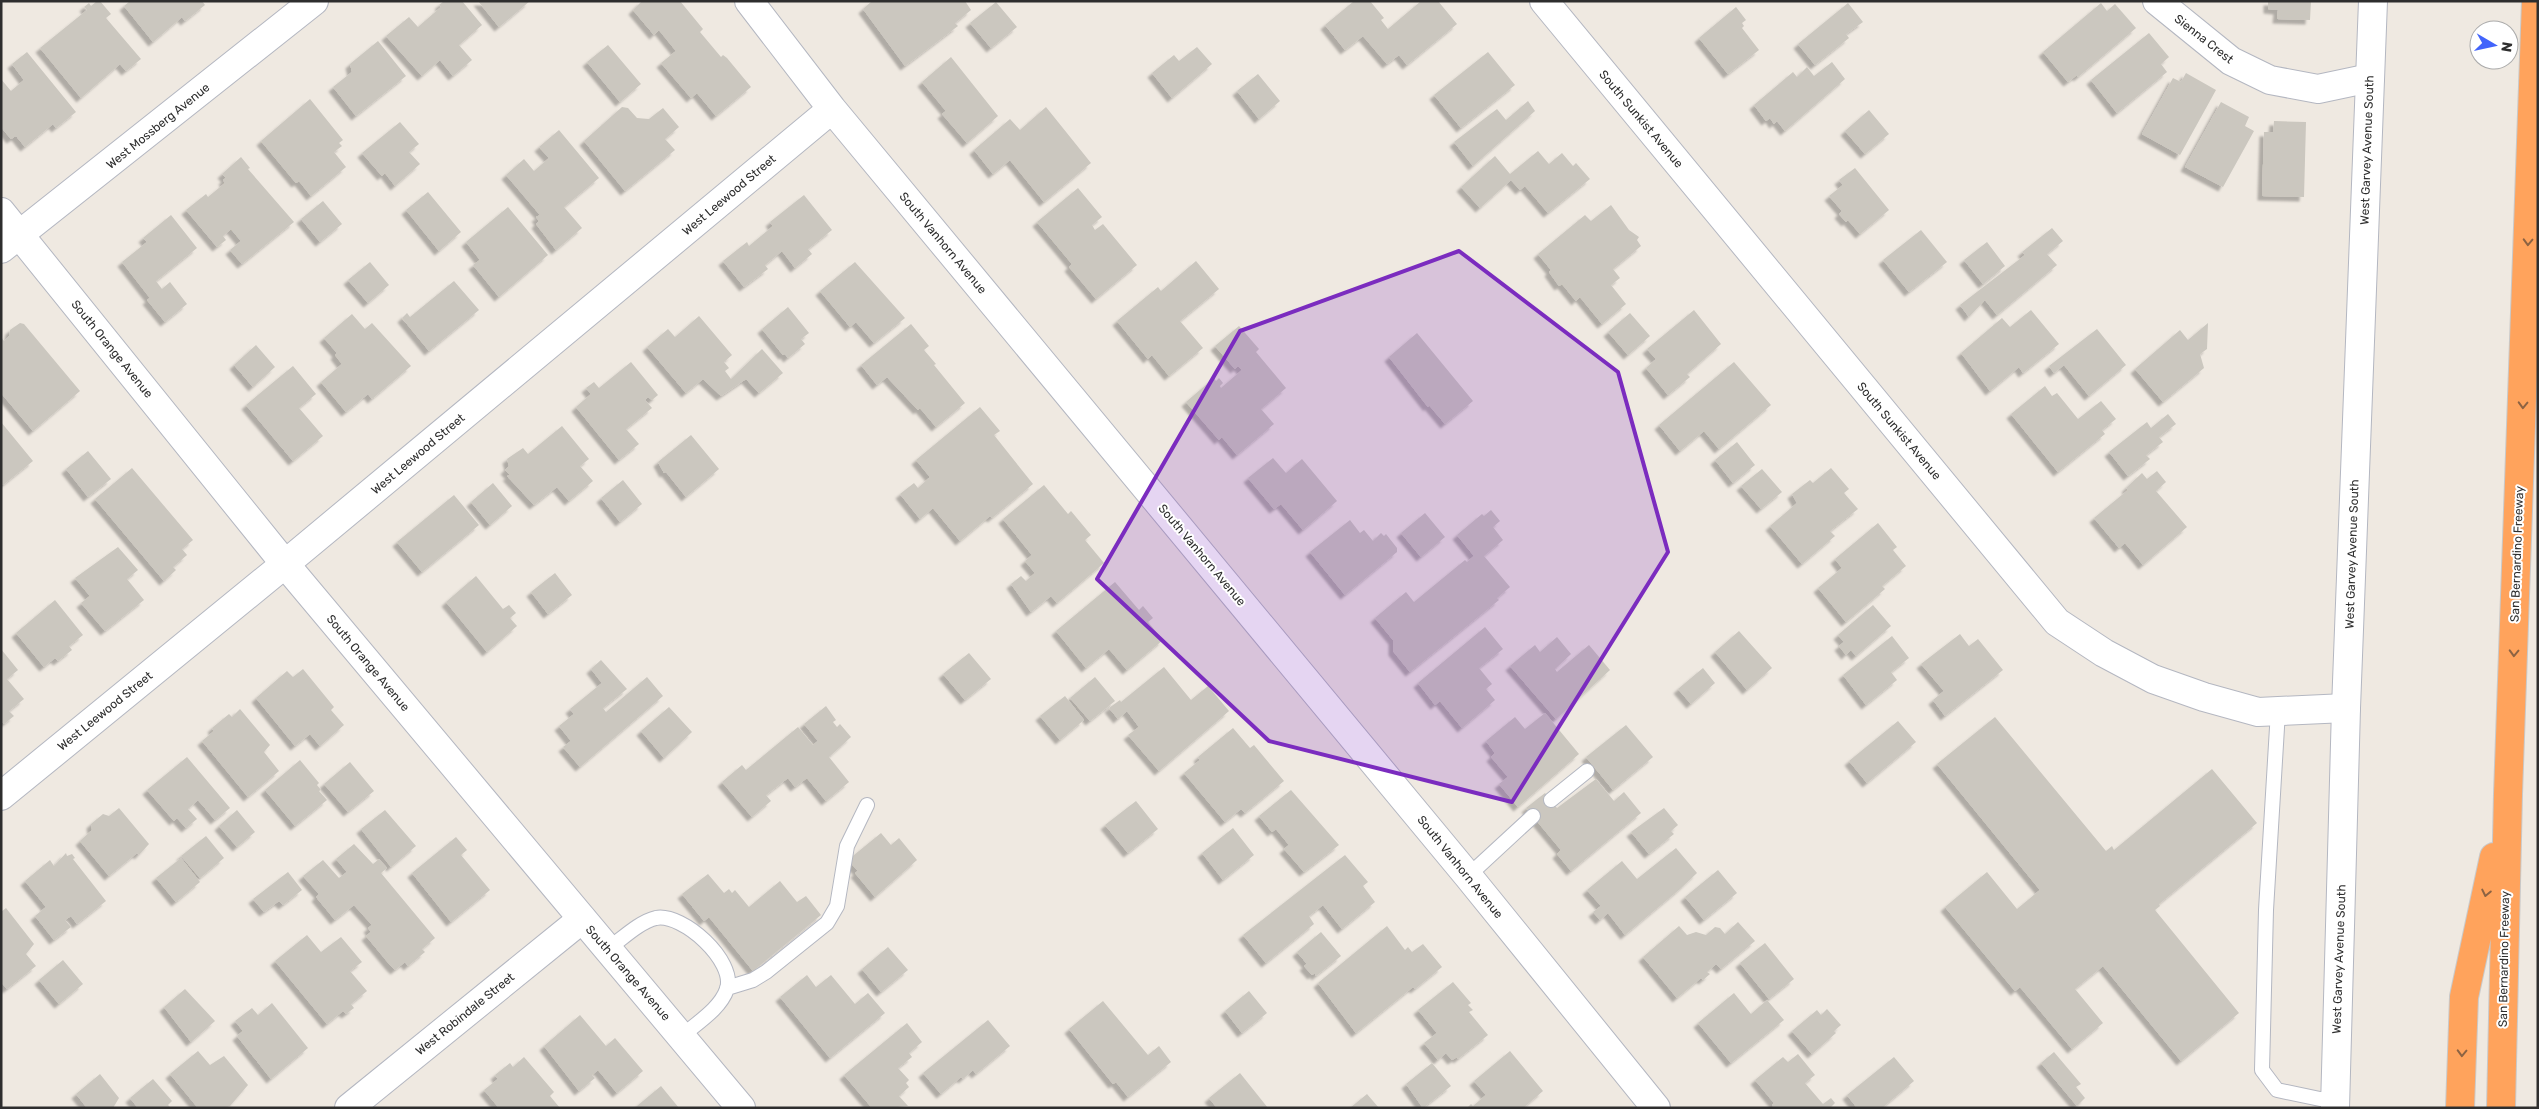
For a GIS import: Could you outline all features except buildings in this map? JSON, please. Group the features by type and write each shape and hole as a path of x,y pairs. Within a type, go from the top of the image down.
{"highway":[{"name":"San Bernardino Freeway","path":"2501,1108 2508,794 2536,1"},
{"path":"2460,1108 2464,997 2508,794"}],"street":[{"name":"West Mossberg Avenue","path":"11,242 314,1"},
{"name":"South Vanhorn Avenue","path":"749,1 832,109 1468,876 1656,1108"},
{"name":"South Sunkist Avenue","path":"1544,1 2058,622 2104,653 2153,679 2204,697 2258,712 2346,708"},
{"name":"Sienna Crest","path":"2157,1 2231,61 2270,80 2318,89 2370,78"},
{"name":"West Garvey Avenue South","path":"2335,1103 2346,708 2373,1"},
{"name":"West Leewood Street","path":"1,796 285,564 832,109"},
{"name":"South Orange Avenue","path":"1,212 11,242 285,564 741,1108"},
{"name":"West Robindale Street","path":"349,1108 582,919"}],"lane":[{"path":"2278,711 2266,910 2262,1070 2277,1090 2335,1103"},
{"path":"1551,800 1587,771"},
{"path":"727,988 753,980 766,972 827,923 837,906 847,846 867,804"},
{"path":"1468,876 1533,816"},
{"path":"608,949 648,920 658,918 679,921 701,938 721,960 728,973 727,988 717,1006 682,1036"}],"highlighted area":[{"path":"1459,251 1618,372 1668,552 1512,802 1269,741 1097,579 1240,331"}]}
